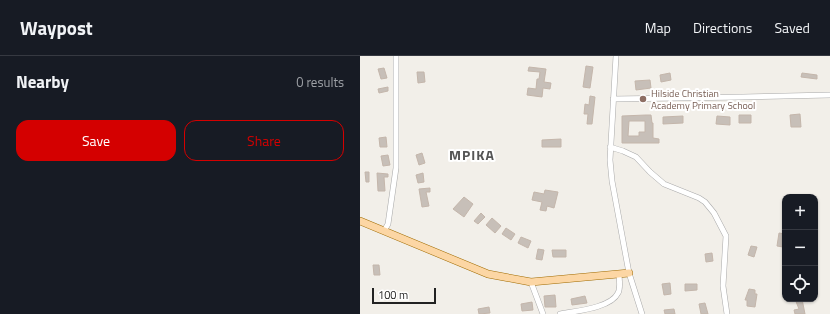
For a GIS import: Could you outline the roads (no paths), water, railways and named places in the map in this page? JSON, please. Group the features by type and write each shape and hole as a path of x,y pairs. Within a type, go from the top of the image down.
{"main road":[{"path":"360,221 488,274 531,282 629,273"}],"street":[{"path":"384,231 388,224 396,168 396,56"},
{"path":"616,56 610,147 612,181 629,273 642,314"},
{"path":"614,99 830,94"},
{"path":"610,147 636,157 664,184 699,198 705,202 714,213 726,236 723,286 727,314"},
{"path":"560,314 606,304 613,300 619,291 619,274"},
{"path":"531,282 543,314"}],"place":[{"name":"Hilside Christian Academy Primary School","path":"643,99"}],"district":[{"name":"MPIKA","path":"472,154"}]}
